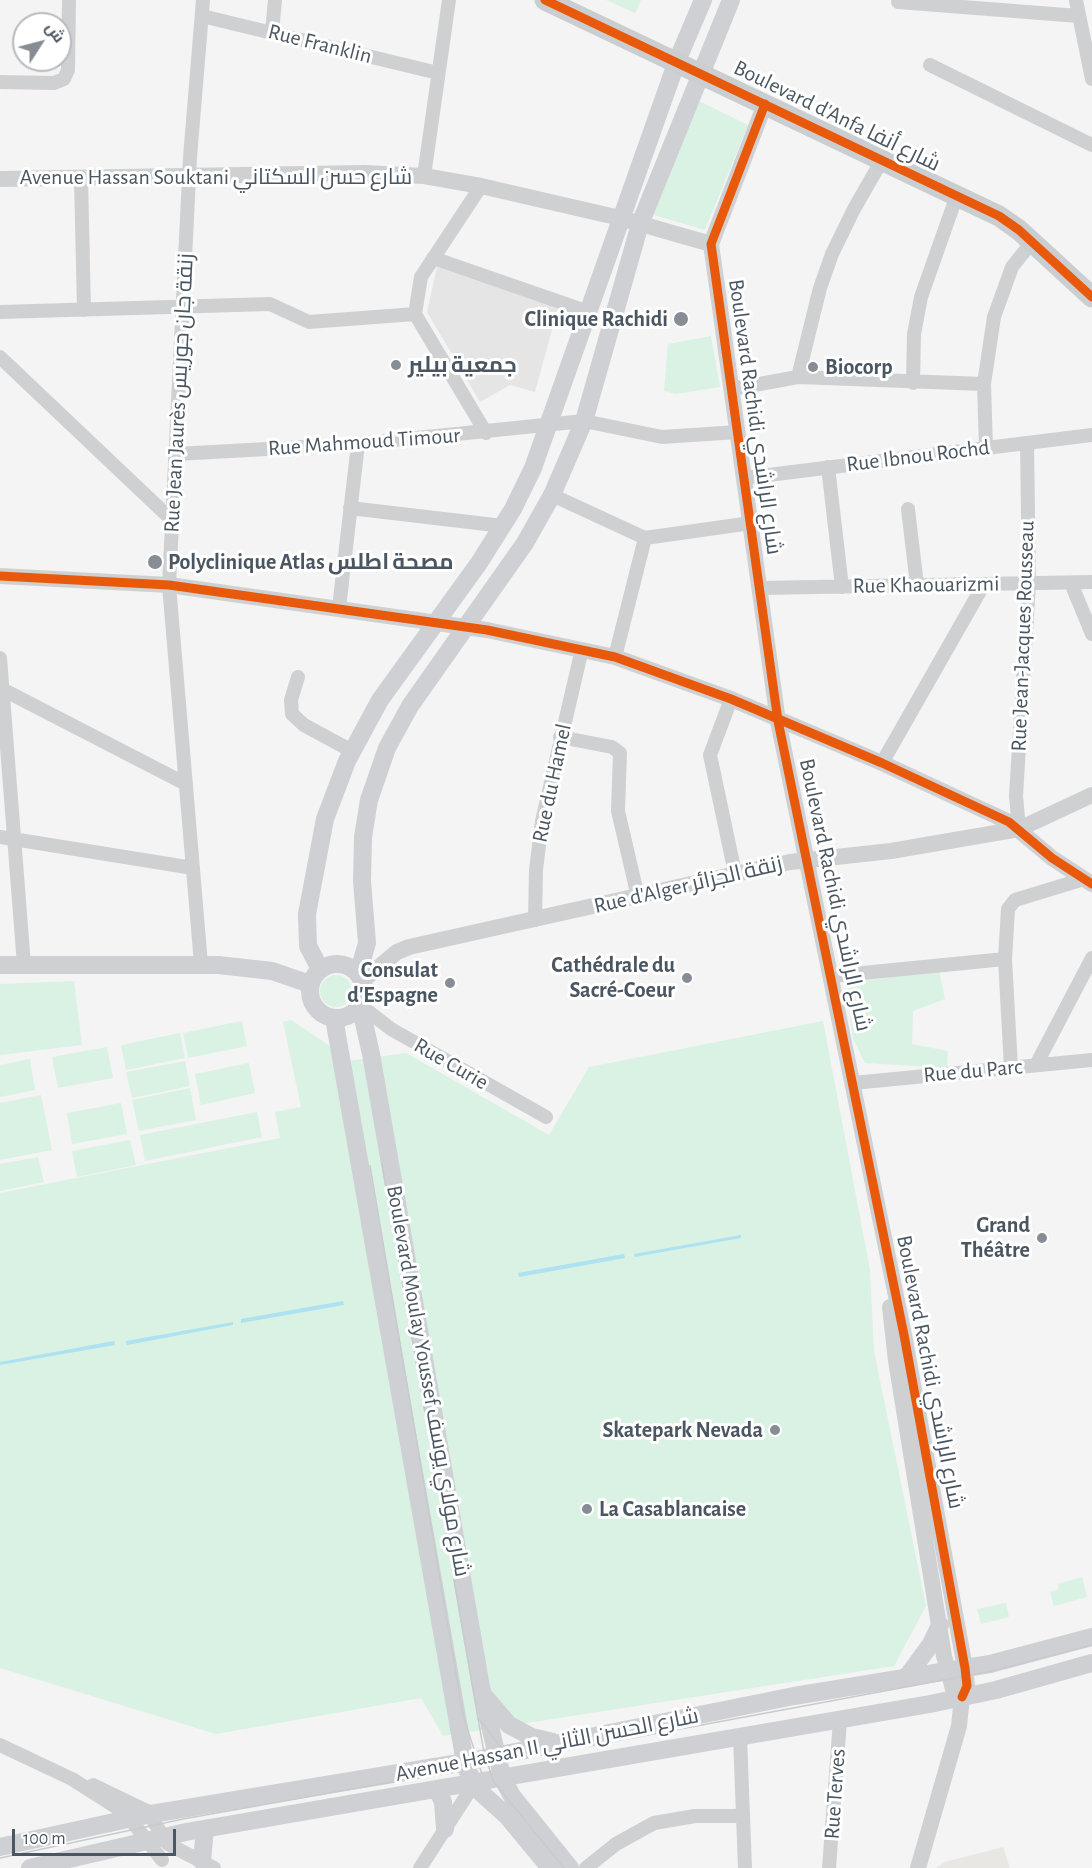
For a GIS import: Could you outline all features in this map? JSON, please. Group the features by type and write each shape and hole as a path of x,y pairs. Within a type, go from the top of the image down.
{"main road":[{"name":"Boulevard d'Anfa شارع أنفا","path":"545,0 677,61 1005,220 1092,297"},
{"path":"321,969 308,946 307,914 325,819 352,751 380,700 438,622 503,526 533,468 677,61 703,0"},
{"path":"360,977 340,964 321,969 310,984 310,996 316,1008 334,1018 350,1015 360,1005 364,992 360,977 367,943 362,860 369,800 387,748 429,677 525,543 552,495 584,421 640,224 731,0"},
{"path":"0,965 201,964 272,971 310,984"},
{"name":"Boulevard Moulay Youssef شارع مولاي يوسف","path":"360,1005 371,1054 481,1687 497,1756 503,1779 515,1801 570,1868"},
{"name":"Boulevard Moulay Youssef شارع مولاي يوسف","path":"334,1018 465,1762 474,1784"},
{"path":"906,1678 926,1651 940,1625"},
{"name":"Avenue Hassan II شارع الحسن الثاني","path":"0,1847 151,1814 465,1762 794,1696 956,1669 1092,1637"},
{"name":"Avenue Hassan II شارع الحسن الثاني","path":"30,1868 74,1864 205,1829 503,1779 962,1697 1092,1663"},
{"path":"481,1687 490,1706 518,1731 546,1742 569,1742"},
{"path":"474,1784 486,1799 507,1816 550,1868"},
{"path":"437,1790 443,1802 445,1829"},
{"path":"205,1829 208,1865"}],"street":[{"path":"0,82 54,83 64,80 68,70 69,0"},
{"name":"Rue Jean Jaurès زنقة جان جوريس","path":"201,964 169,585 189,175 203,0"},
{"path":"272,32 275,0"},
{"path":"424,176 449,0"},
{"path":"1076,0 1092,79"},
{"path":"898,2 1079,16"},
{"name":"Rue Franklin","path":"202,16 438,73"},
{"path":"930,65 1092,145"},
{"name":"Boulevard Rachidi شارع الراشدي","path":"765,104 711,244 778,721 832,976 862,1082 884,1234 956,1669"},
{"path":"798,376 820,288 832,254 854,208 882,160"},
{"name":"Avenue Hassan Souktani شارع حسن السكتاني","path":"0,178 364,173 424,176 481,186 620,218 711,244"},
{"path":"81,178 84,310"},
{"path":"481,186 421,277 415,314 486,433"},
{"path":"913,383 915,334 921,297 957,195"},
{"path":"986,448 984,384 994,317 1011,267 1032,242"},
{"path":"433,258 589,312"},
{"path":"0,312 270,304 279,306 297,318 309,322 415,314"},
{"path":"0,357 173,521"},
{"path":"732,389 798,376 913,383 984,384"},
{"name":"Rue Mahmoud Timour","path":"176,454 358,444 486,433 550,423 584,421 662,437 738,432"},
{"name":"Rue Ibnou Rochd","path":"744,478 1092,435"},
{"name":"Rue Jean-Jacques Rousseau","path":"1019,829 1016,796 1029,583 1028,443"},
{"path":"339,608 358,444"},
{"path":"828,467 842,587"},
{"path":"552,495 645,538 751,523"},
{"path":"350,508 503,526"},
{"path":"908,509 917,585"},
{"path":"615,657 645,538"},
{"path":"0,576 169,585 438,622 615,657 731,699 778,721 882,763 1009,822 1052,858 1088,882"},
{"name":"Rue Khaouarizmi","path":"760,588 1092,582"},
{"path":"1071,583 1092,634"},
{"path":"882,763 984,584"},
{"name":"Rue du Hamel","path":"535,920 538,842 582,649"},
{"path":"0,658 7,839 24,965"},
{"path":"298,677 291,700 292,714 304,724 352,751"},
{"path":"1,687 186,784"},
{"path":"731,699 710,754 735,873"},
{"path":"561,737 612,747 620,753 618,811 638,897"},
{"name":"Rue d'Alger زنقة الجزائر","path":"360,977 397,952 409,947 638,897 735,873 808,859 891,851 1019,829 1092,795"},
{"path":"7,839 193,868"},
{"path":"1011,1068 1005,959 1008,909 1012,903 1088,882"},
{"path":"1036,1065 1092,957"},
{"path":"832,976 1005,959"},
{"name":"Rue Curie","path":"360,1005 391,1029 546,1117"},
{"name":"Rue du Parc","path":"862,1082 1092,1060"},
{"name":"Boulevard Rachidi شارع الراشدي","path":"884,1234 893,1344 940,1625 956,1669 967,1686 962,1697 959,1726 918,1868"},
{"name":"Rue Terves","path":"829,1868 840,1720"},
{"path":"740,1737 745,1868"},
{"path":"0,1745 72,1779 160,1841 208,1865"},
{"path":"72,1779 79,1779 105,1790 151,1814 160,1841 162,1864"},
{"path":"420,1868 474,1784"},
{"path":"586,1868 616,1844 654,1823 695,1816 743,1816"},
{"path":"160,1841 162,1864"}],"shaded area":[{"path":"437,267 558,308 535,392 510,385 480,402 427,312"},
{"path":"1003,1847 1010,1868 936,1868 945,1862"}],"green space":[{"path":"606,0 641,0 635,13"},
{"path":"695,99 748,125 705,230 650,214"},
{"path":"711,336 720,387 676,394 664,391 668,344"},
{"path":"939,971 945,999 913,1011 912,1044 948,1051 947,1068 865,1063 853,1039 846,983"},
{"path":"336,975 347,980 352,991 347,1002 336,1007 325,1002 320,991 325,980"},
{"path":"74,981 82,1045 0,1055 0,984"},
{"path":"291,1020 330,1046 333,1063 406,1053 549,1135 589,1067 823,1021 870,1270 874,1351 926,1606 894,1666 443,1736 421,1698 216,1734 0,1668 0,1193 280,1138 275,1112 301,1107 283,1022"},
{"path":"242,1021 247,1046 188,1058 183,1033"},
{"path":"180,1033 185,1058 126,1070 121,1045"},
{"path":"107,1047 113,1078 58,1088 52,1057"},
{"path":"30,1059 35,1090 0,1097 0,1065"},
{"path":"185,1061 190,1086 132,1098 126,1072"},
{"path":"249,1063 255,1093 201,1105 195,1074"},
{"path":"190,1088 196,1120 139,1131 132,1100"},
{"path":"41,1095 52,1150 0,1160 0,1103"},
{"path":"121,1103 127,1134 72,1144 67,1113"},
{"path":"257,1112 262,1137 145,1161 140,1135"},
{"path":"130,1140 136,1165 77,1177 72,1151"},
{"path":"38,1157 44,1182 0,1191 0,1164"},
{"path":"1082,1577 1087,1597 1054,1606 1050,1592 1059,1589 1058,1584"},
{"path":"1006,1603 1009,1617 981,1624 977,1609"}],"water":[{"path":"741,1235 741,1238 635,1257 634,1254"},
{"path":"624,1254 625,1258 519,1277 518,1273"},
{"path":"343,1301 344,1305 241,1323 241,1319"},
{"path":"233,1322 233,1325 127,1345 126,1341"},
{"path":"114,1341 115,1345 0,1365 0,1362"}],"tram line":[{"path":"382,1164 483,1747 493,1781 564,1868"},
{"path":"370,1166 463,1715 482,1774"},
{"path":"0,1858 183,1819 992,1671 1092,1645"},
{"path":"479,1719 499,1745 510,1753 523,1755"}],"cycle path":[{"path":"545,0 999,216 1019,230 1092,297"},
{"path":"765,104 711,244 778,721 904,1335 965,1668 967,1686 962,1697"},
{"path":"0,576 169,585 487,630 615,657 731,699 882,763 1009,822 1052,858 1092,884"}],"place":[{"name":"Clinique Rachidi","path":"681,319"},
{"name":"جمعية بيلير","path":"396,365"},
{"name":"Biocorp","path":"813,367"},
{"name":"Polyclinique Atlas مصحة اطلس","path":"155,562"},
{"name":"Cathédrale du Sacré-Coeur","path":"687,978"},
{"name":"Consulat d'Espagne","path":"450,983"},
{"name":"Grand Théâtre","path":"1042,1238"},
{"name":"Skatepark Nevada","path":"775,1430"},
{"name":"La Casablancaise","path":"587,1509"}]}
